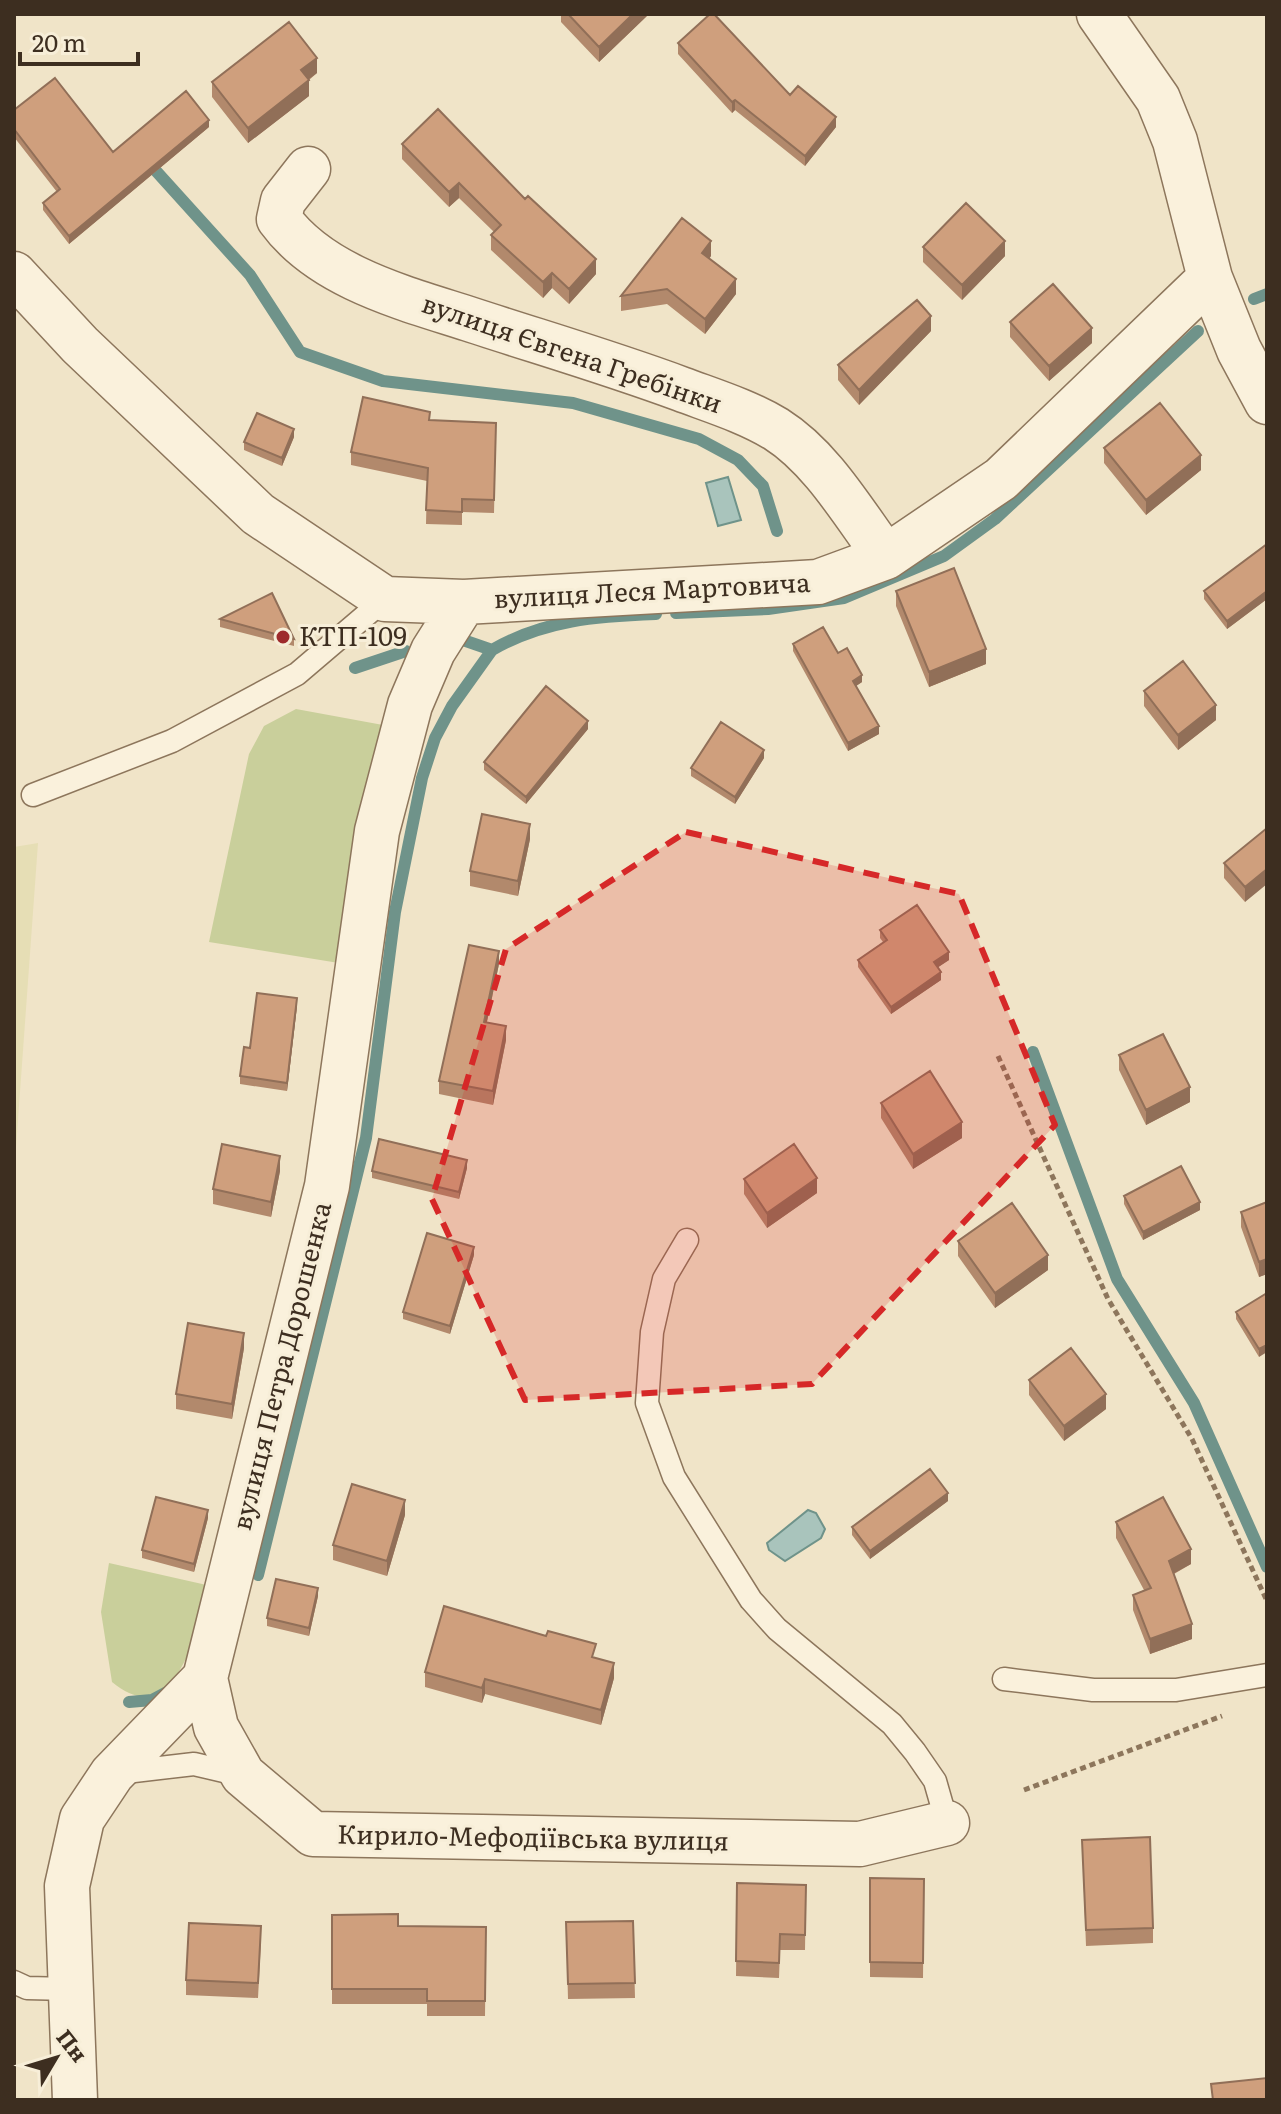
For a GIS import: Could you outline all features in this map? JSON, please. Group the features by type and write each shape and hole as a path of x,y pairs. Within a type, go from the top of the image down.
{"street":[{"path":"1099,14 1158,99 1175,141 1210,278 1239,350 1267,402"},
{"name":"вулиця Євгена Гребінки","path":"308,169 283,201 279,219 289,232 328,262 391,294 652,378 745,413 779,431 814,463 886,557"},
{"path":"14,274 80,345 258,514 385,599 464,602"},
{"name":"вулиця Леся Мартовича","path":"464,602 818,582 886,557 1001,479 1210,278"},
{"name":"вулиця Петра Дорошенка","path":"205,1678 327,1186 377,831 410,705 433,651 464,602"},
{"path":"75,2100 67,1886 82,1819 112,1774 205,1678"},
{"name":"Кирило-Мефодіївська вулиця","path":"205,1678 216,1727 243,1775 313,1834 860,1844 947,1823"}],"lane":[{"path":"33,795 172,741 297,674 385,599"},
{"path":"687,1240 664,1279 652,1332 647,1403 674,1477 751,1600 777,1629 892,1724 915,1752 935,1781 947,1823"},
{"path":"1004,1679 1093,1690 1176,1690 1267,1675"},
{"path":"112,1774 194,1764 243,1775"},
{"path":"14,1982 27,1988 69,1989"}],"path":[{"path":"998,1056 1108,1299 1192,1439 1267,1601"},
{"path":"1024,1790 1224,1715"}],"highlighted area":[{"path":"686,832 959,894 1055,1125 812,1384 525,1400 432,1199 506,949"}],"shaded area":[{"path":"38,843 14,1175 14,847"}],"green space":[{"path":"296,709 383,725 345,964 209,942 249,754 264,726"},
{"path":"109,1563 211,1586 180,1670 167,1686 152,1695 134,1695 112,1682 101,1612"}],"water":[{"path":"728,477 741,520 718,526 706,483"},
{"path":"808,1510 816,1513 825,1529 821,1538 785,1561 769,1550 767,1543"}],"building":[{"path":"568,14 633,14 599,47"},
{"path":"710,14 714,14 790,95 798,86 836,117 805,156 735,100 732,102 678,43"},
{"path":"289,22 317,58 301,70 309,80 248,128 212,82"},
{"path":"55,78 113,152 186,91 209,120 69,236 43,203 60,189 14,129 14,110"},
{"path":"438,109 525,199 528,196 596,259 569,289 552,273 543,282 491,235 501,225 459,183 449,192 402,144"},
{"path":"966,203 1005,241 962,285 923,247"},
{"path":"682,218 711,241 702,253 736,279 705,319 667,289 621,296"},
{"path":"1053,284 1092,328 1049,366 1010,322"},
{"path":"917,300 931,316 859,390 838,365"},
{"path":"363,397 430,412 429,420 496,423 494,500 462,499 462,512 426,510 428,468 351,452"},
{"path":"1160,403 1201,455 1146,500 1104,448"},
{"path":"257,413 294,429 282,458 244,442"},
{"path":"1267,544 1267,591 1227,621 1204,591"},
{"path":"954,568 986,649 929,672 896,591"},
{"path":"272,593 294,639 220,619"},
{"path":"823,627 838,653 847,648 862,675 853,681 879,726 848,743 793,644"},
{"path":"1183,661 1216,705 1178,735 1144,691"},
{"path":"546,686 588,721 526,797 484,762"},
{"path":"721,722 764,750 735,797 691,768"},
{"path":"482,814 530,824 518,881 470,871"},
{"path":"1267,828 1267,869 1245,887 1224,863"},
{"path":"917,905 949,952 934,962 941,972 891,1007 858,960 887,940 880,930"},
{"path":"469,945 499,951 484,1022 506,1026 493,1091 439,1081"},
{"path":"257,993 297,998 287,1083 240,1076 244,1047 250,1048"},
{"path":"1163,1034 1190,1087 1146,1110 1119,1055"},
{"path":"930,1071 962,1122 913,1154 881,1103"},
{"path":"379,1139 467,1160 459,1192 372,1171"},
{"path":"222,1144 280,1156 271,1202 213,1189"},
{"path":"794,1144 817,1178 767,1213 744,1179"},
{"path":"1181,1166 1200,1202 1143,1232 1124,1196"},
{"path":"1267,1202 1267,1259 1259,1262 1241,1212"},
{"path":"1012,1203 1048,1255 995,1293 958,1241"},
{"path":"427,1233 474,1247 450,1326 403,1312"},
{"path":"1267,1293 1267,1345 1259,1349 1236,1312"},
{"path":"188,1323 244,1333 232,1404 176,1394"},
{"path":"1071,1348 1106,1394 1064,1426 1029,1380"},
{"path":"930,1469 948,1493 870,1551 852,1527"},
{"path":"352,1484 405,1500 387,1561 333,1545"},
{"path":"156,1497 208,1510 194,1564 142,1550"},
{"path":"1163,1497 1191,1549 1169,1561 1192,1624 1150,1639 1133,1595 1151,1588 1116,1522"},
{"path":"276,1579 318,1588 309,1628 267,1618"},
{"path":"444,1606 546,1636 548,1631 596,1644 592,1657 614,1663 601,1710 485,1679 482,1688 425,1672"},
{"path":"1150,1837 1153,1928 1086,1930 1082,1840"},
{"path":"870,1878 924,1879 923,1963 870,1962"},
{"path":"737,1883 806,1885 805,1935 780,1934 779,1963 736,1961"},
{"path":"398,1914 398,1926 486,1927 485,2001 427,2001 427,1989 332,1989 332,1915"},
{"path":"633,1921 635,1983 568,1984 566,1922"},
{"path":"189,1923 261,1926 258,1983 186,1980"},
{"path":"1267,2078 1267,2100 1213,2100 1211,2084"}],"waterway":[{"path":"147,161 250,275 300,352 383,381 573,403 699,439 738,460 763,486 777,531"},
{"path":"1254,299 1267,294"},
{"path":"676,613 768,609 844,598 944,556 995,519 1198,331"},
{"path":"463,640 492,650 551,626 613,616 656,614"},
{"path":"258,1575 366,1138 395,912 422,778 435,738 452,706 492,650"},
{"path":"355,668 406,651"},
{"path":"1033,1052 1117,1279 1194,1403 1267,1567"},
{"path":"129,1702 152,1700 167,1692"}],"place":[{"name":"КТП-109","path":"283,637"}]}
